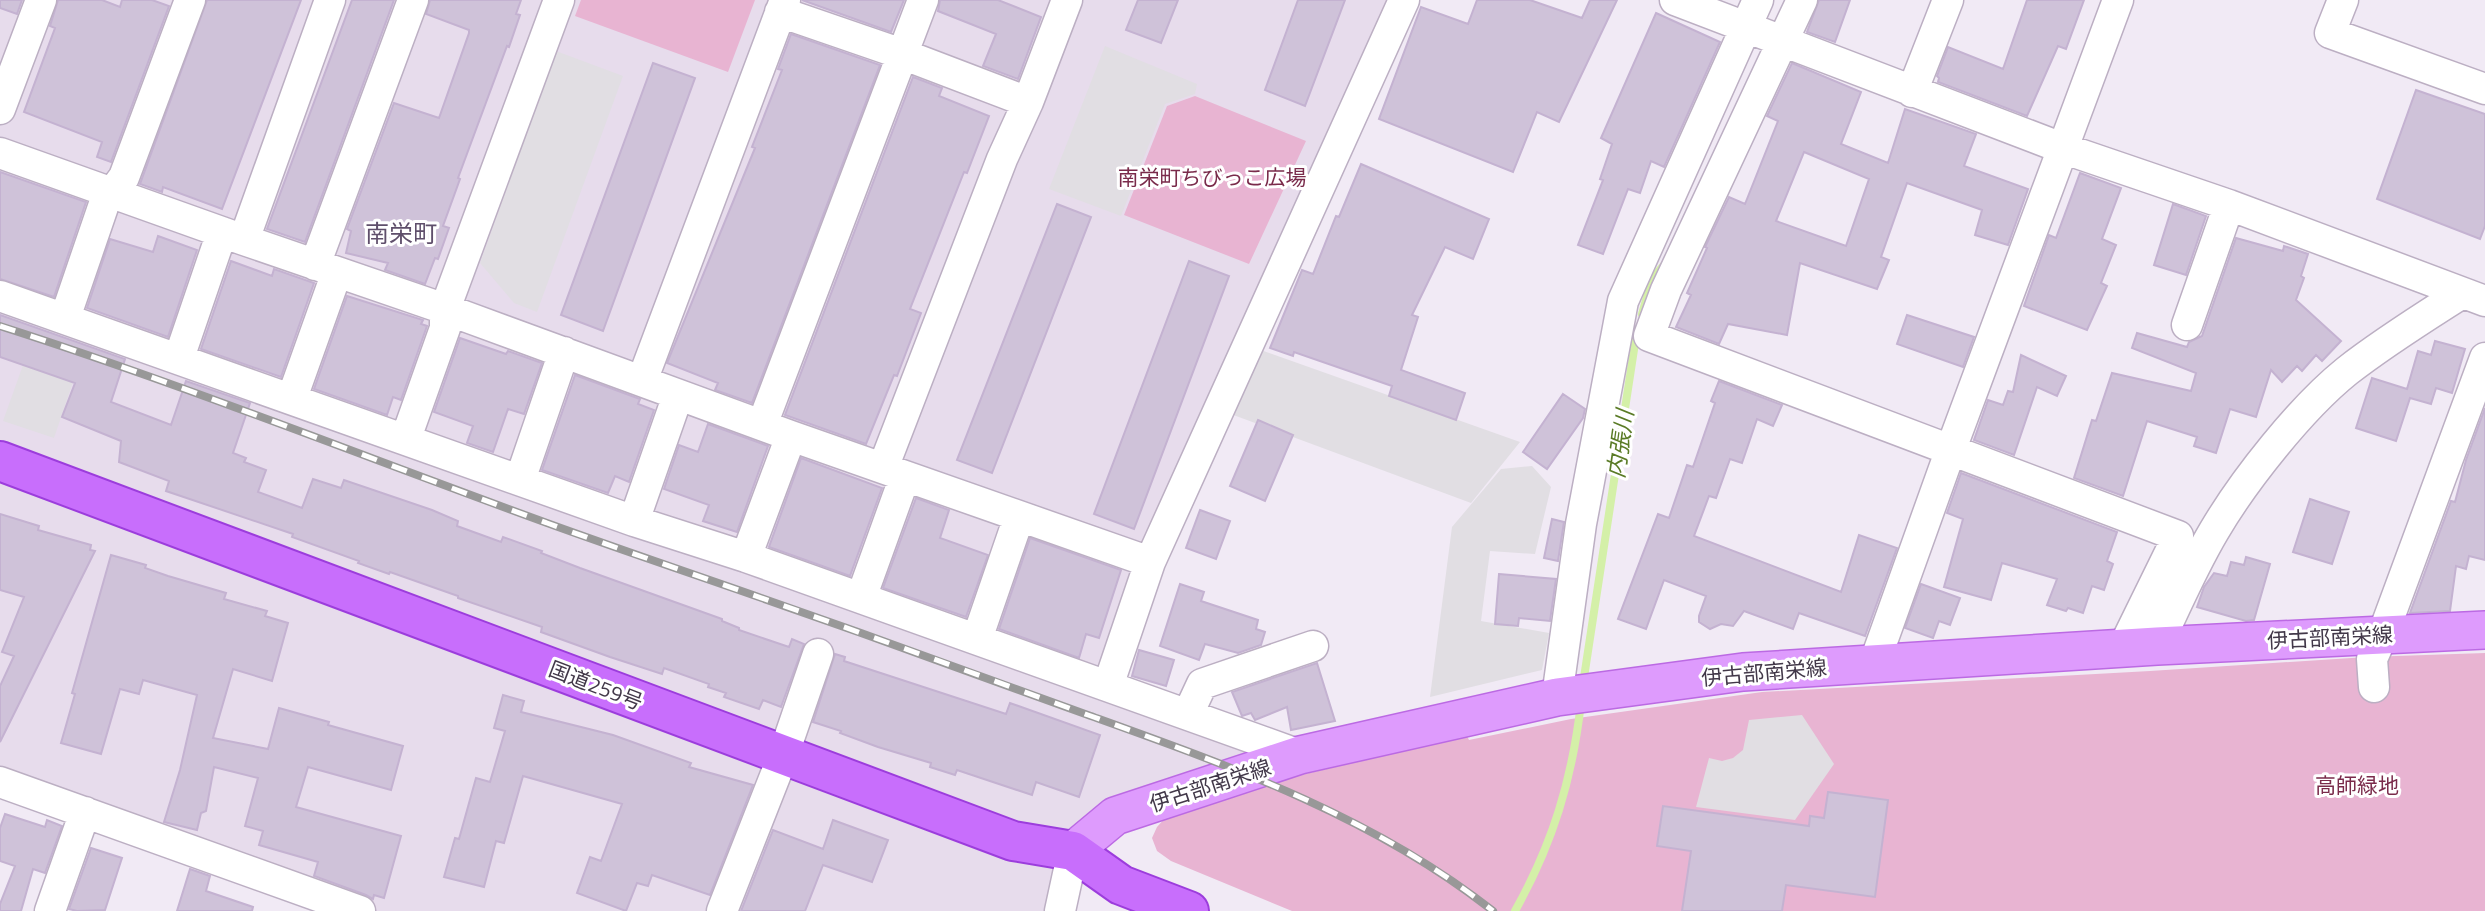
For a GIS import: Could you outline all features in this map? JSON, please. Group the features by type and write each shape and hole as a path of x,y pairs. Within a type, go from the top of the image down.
{"highway":[{"name":"国道259号","path":"0,461 1013,841 1073,851 1121,885 1189,911"}],"main road":[{"name":"伊古部南栄線","path":"1073,851 1115,816 1300,755 1573,694 1743,672 2140,647 2485,630"}],"street":[{"path":"0,109 40,0"},
{"path":"65,318 103,204 124,177 190,0"},
{"path":"179,358 233,236 330,0"},
{"path":"292,398 326,268 413,0"},
{"path":"406,438 445,328 445,309 559,0"},
{"path":"762,425 923,0"},
{"path":"860,598 894,472 1002,159 1028,102 1067,0"},
{"path":"1108,686 1150,562 1404,0"},
{"path":"1675,0 2062,148 2229,205 2474,297"},
{"path":"1573,694 1581,524 1623,301 1758,0"},
{"path":"1802,0 1667,290 1649,336 2178,536 2140,647"},
{"path":"1912,92 1948,0"},
{"path":"1874,664 2118,0"},
{"path":"2343,0 2330,33 2485,89"},
{"path":"642,381 782,6 1028,102"},
{"path":"0,153 445,309 791,436 1150,562"},
{"path":"2187,325 2229,205"},
{"path":"0,296 635,521 746,557 1300,755"},
{"path":"2140,647 2237,497 2300,417 2346,373 2401,332 2474,297"},
{"path":"520,480 564,352"},
{"path":"2374,687 2372,659 2485,358"},
{"path":"635,521 678,395"},
{"path":"746,557 791,436"},
{"path":"977,639 1019,517"},
{"path":"1188,714 1202,684 1313,646"},
{"path":"722,911 783,756 818,654"},
{"path":"0,782 85,813 296,900 360,911"},
{"path":"50,911 85,813"},
{"path":"1060,911 1073,851"}],"shaded area":[{"path":"0,0 1404,0 1108,686 1300,755 1115,816 1060,911 360,911 0,782"},
{"path":"1105,46 1197,84 1195,94 1165,104 1121,216 1049,189"},
{"path":"556,51 623,76 537,312 514,303 480,263"},
{"path":"1258,349 1520,442 1471,503 1228,413"},
{"path":"23,365 73,382 54,438 3,421"},
{"path":"1532,466 1551,487 1535,554 1490,551 1481,621 1549,633 1542,670 1430,697 1452,527 1501,469"},
{"path":"1802,715 1834,764 1795,820 1696,807 1709,758 1722,761 1733,758 1743,750 1749,720"}],"green space":[{"path":"581,0 755,0 728,72 575,16"},
{"name":"南栄町ちびっこ広場","path":"1195,96 1306,141 1249,264 1124,215 1167,106"},
{"name":"高師緑地","path":"2485,653 2485,911 1292,911 1171,861 1157,851 1152,838 1166,817 1271,782 1467,736 1469,740 1571,719 1762,692 2367,657"}],"building":[{"path":"0,0 22,0 17,14 0,8"},
{"path":"58,0 102,0 120,7 122,0 152,0 169,6 111,162 97,157 102,142 24,112 55,28 50,26"},
{"path":"207,0 301,0 222,209 163,187 162,192 140,184"},
{"path":"352,0 394,0 305,242 267,229"},
{"path":"430,0 521,0 516,14 520,15 509,47 507,46 458,178 460,179 443,226 449,228 438,259 435,258 425,284 385,270 388,263 346,253 351,231 347,229 394,103 439,118 469,33 469,30 426,14"},
{"path":"802,0 904,0 891,32"},
{"path":"940,0 998,0 1041,17 1018,79 983,66 996,34 938,11"},
{"path":"1138,0 1178,0 1161,43 1126,30"},
{"path":"1298,0 1345,0 1305,106 1265,90"},
{"path":"1477,0 1530,0 1582,18 1590,0 1617,0 1559,122 1537,112 1513,172 1379,119 1421,7 1468,24"},
{"path":"1819,0 1850,0 1835,42 1807,32"},
{"path":"2027,0 2084,0 2066,49 2058,46 2027,116 1938,82 1937,76 1948,47 2003,69"},
{"path":"1656,13 1720,42 1664,167 1651,161 1640,193 1628,189 1603,254 1578,245 1603,180 1600,179 1612,144 1601,138"},
{"path":"791,34 880,65 752,403 715,390 718,383 667,363 755,148 752,147 782,70 778,69"},
{"path":"653,63 695,78 603,331 561,315"},
{"path":"1792,63 1861,92 1841,144 1888,163 1905,109 1976,134 1964,166 2028,189 2008,245 1975,235 1982,210 1907,183 1881,257 1889,260 1877,289 1800,263 1787,335 1728,324 1719,344 1676,327 1691,295 1687,293 1707,248 1705,247 1729,197 1745,204 1778,121 1767,116","holes":["1804,152 1869,179 1846,246 1776,221"]},
{"path":"913,77 942,88 939,96 989,116 910,309 921,313 897,376 894,375 866,444 785,415"},
{"path":"2416,90 2485,114 2485,226 2480,239 2377,199"},
{"path":"1361,164 1489,219 1473,259 1445,247 1412,315 1418,317 1401,370 1465,393 1456,420 1389,396 1392,386 1294,352 1293,356 1270,348 1302,270 1313,274 1336,216 1339,217"},
{"path":"0,172 86,202 54,297 0,279"},
{"path":"2080,173 2121,188 2102,239 2116,245 2101,283 2107,286 2087,330 2024,306 2049,235 2056,238"},
{"path":"1057,204 1091,217 992,473 957,460"},
{"path":"2173,204 2206,216 2186,275 2154,265"},
{"path":"158,236 197,250 168,337 87,308 110,239 153,252"},
{"path":"2236,238 2283,251 2284,246 2308,254 2301,276 2304,278 2296,300 2341,341 2322,361 2316,355 2302,371 2297,366 2282,382 2271,370 2256,417 2230,409 2216,453 2194,446 2197,437 2147,421 2123,496 2074,478 2092,420 2096,421 2112,373 2191,391 2196,373 2132,348 2137,333 2187,347 2189,342 2202,336"},
{"path":"231,261 272,276 274,269 314,283 281,377 201,349"},
{"path":"1189,261 1229,276 1134,529 1094,514"},
{"path":"347,296 423,320 421,324 427,326 401,400 393,397 387,415 314,389"},
{"path":"0,315 125,359 111,402 171,425 186,381 250,403 233,453 246,458 244,462 266,470 258,492 302,508 313,479 341,488 344,480 432,510 458,521 457,526 501,542 503,537 722,619 739,630 789,647 792,639 804,644 781,707 763,700 759,709 724,697 726,693 708,687 709,684 664,668 662,674 610,657 541,632 542,627 358,563 359,561 292,537 293,534 166,491 169,481 119,462 121,441 62,417 75,383 0,357"},
{"path":"1907,315 1974,337 1963,367 1897,344"},
{"path":"460,338 542,363 524,414 508,409 493,452 467,443 473,426 434,412"},
{"path":"2435,341 2465,349 2452,393 2436,388 2431,404 2410,398 2396,441 2356,428 2372,378 2407,389 2418,351 2431,355"},
{"path":"2021,355 2066,376 2057,396 2037,387 2014,455 1974,440 1988,400 2003,405 2008,391 2013,392"},
{"path":"575,375 640,399 638,404 654,410 629,482 615,476 608,493 542,470"},
{"path":"1719,381 1782,405 1773,426 1757,419 1742,463 1730,459 1716,498 1709,496 1694,536 1841,592 1859,535 1897,548 1865,636 1799,613 1793,629 1744,611 1733,626 1721,624 1710,629 1699,622 1706,596 1664,580 1646,629 1618,619 1658,514 1669,518 1687,465 1693,467 1715,403 1711,401"},
{"path":"1563,394 1585,409 1583,418 1547,469 1523,452"},
{"path":"2485,408 2485,560 2469,556 2466,569 2456,566 2450,611 2410,613 2451,501 2455,502 2466,460"},
{"path":"1258,420 1293,435 1265,501 1230,486"},
{"path":"708,424 768,446 737,532 703,521 709,505 664,489 679,445 698,452"},
{"path":"801,458 882,488 850,576 769,547"},
{"path":"1961,473 2117,532 2107,561 2113,564 2104,590 2092,586 2083,613 2047,605 2057,579 2002,563 1991,600 1944,587 1963,519 1947,513"},
{"path":"916,498 949,510 940,538 988,555 966,617 883,588"},
{"path":"2310,499 2349,512 2332,564 2293,552"},
{"path":"1200,510 1230,521 1216,559 1186,548"},
{"path":"0,514 39,526 38,530 91,545 90,550 95,551 0,742 0,686 14,656 2,652 24,597 0,590"},
{"path":"1552,519 1564,522 1558,561 1544,558"},
{"path":"1030,538 1121,570 1099,638 1086,634 1079,658 999,629"},
{"path":"111,555 226,593 224,599 267,611 265,616 288,623 272,681 233,669 213,738 268,749 279,708 403,746 391,790 308,767 296,807 401,836 384,898 374,895 373,899 314,876 318,862 259,845 263,831 245,826 258,778 214,767 206,811 201,813 197,830 164,822 180,770 197,695 143,680 139,694 120,689 101,754 61,743 75,694 72,693"},
{"path":"2246,557 2270,564 2254,620 2246,621 2197,607 2204,587 2214,573 2227,576 2231,562 2244,565"},
{"path":"1499,574 1556,579 1550,621 1519,618 1518,626 1495,624"},
{"path":"1180,584 1204,592 1201,601 1258,620 1256,629 1265,632 1261,645 1238,653 1205,644 1199,660 1160,646"},
{"path":"1921,584 1960,598 1950,625 1939,621 1933,638 1905,628"},
{"path":"1139,650 1174,660 1166,686 1132,676"},
{"path":"835,654 845,657 844,661 1006,714 1010,703 1100,735 1079,797 1036,782 1032,795 957,770 955,775 930,767 931,763 878,747 813,722"},
{"path":"1317,663 1335,721 1291,730 1287,707 1255,720 1251,713 1242,716 1232,692"},
{"path":"503,695 524,701 521,712 613,735 691,763 689,767 753,785 710,895 652,875 648,886 637,883 626,911 577,893 590,857 601,861 622,804 523,776 504,843 496,841 484,887 444,877 455,838 459,839 476,778 490,782 505,731 494,728"},
{"path":"1828,792 1888,800 1875,897 1786,885 1782,911 1682,911 1691,851 1657,846 1663,806 1809,826 1810,816 1824,818"},
{"path":"5,814 45,827 47,820 62,826 45,873 33,869 21,911 0,911 0,904 15,866 0,861 0,828"},
{"path":"833,820 888,840 872,882 823,865 805,911 741,911 773,830 823,849"},
{"path":"91,848 122,858 105,910 69,909"},
{"path":"190,869 210,876 206,891 253,907 252,911 177,911"}],"waterway":[{"name":"内張川","path":"1642,314 1652,279 1663,266"},
{"name":"内張川","path":"1583,684 1637,330"},
{"name":"内張川","path":"1515,911 1540,861 1559,810 1572,758 1581,703"}],"railway":[{"path":"0,326 206,397 547,523 920,654 1247,774 1299,796 1399,847 1447,877 1493,911"}],"district":[{"name":"南栄町","path":"401,233"}]}
